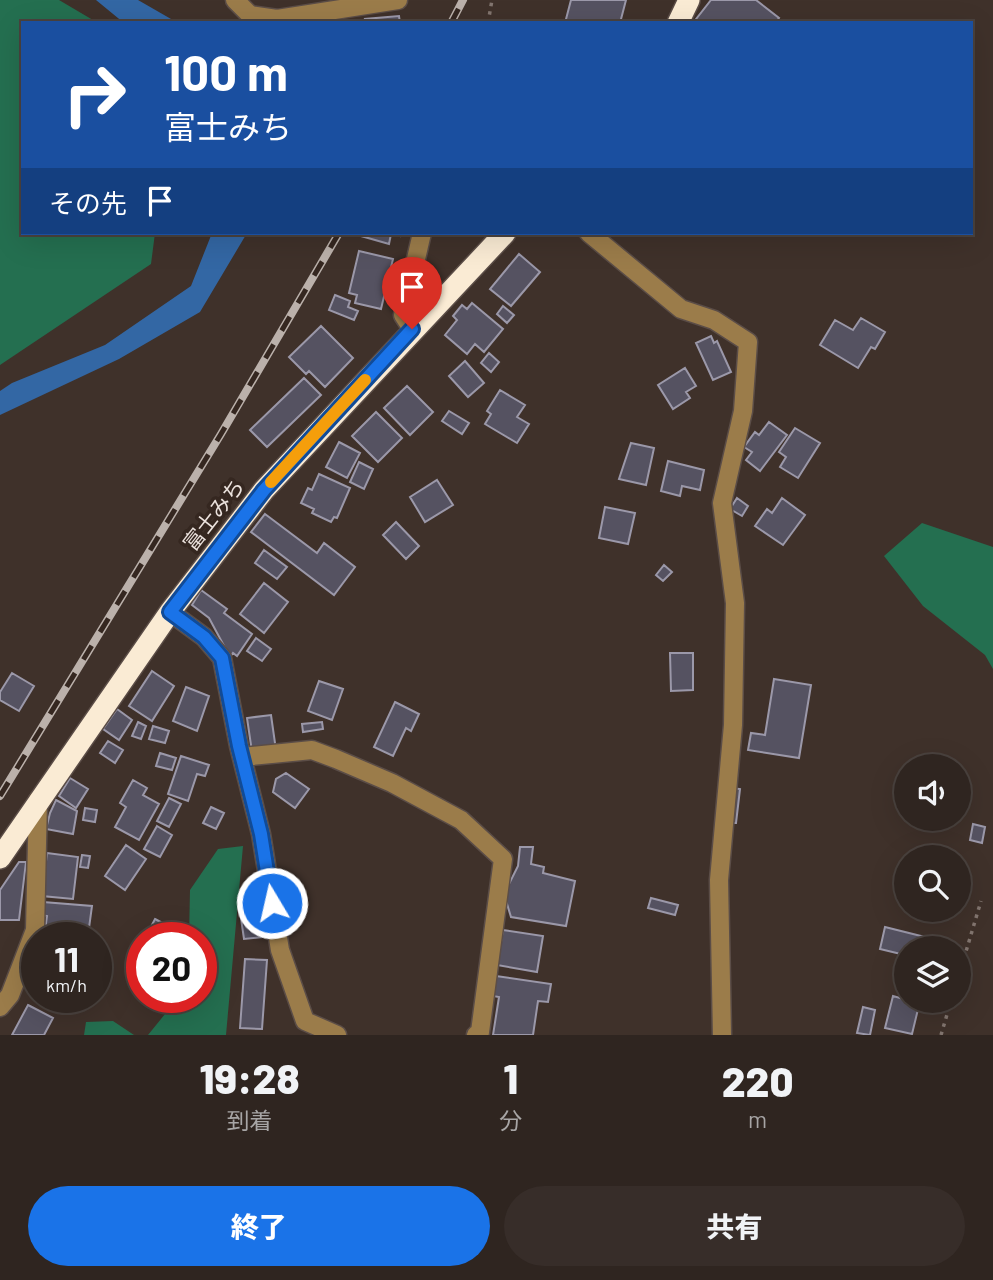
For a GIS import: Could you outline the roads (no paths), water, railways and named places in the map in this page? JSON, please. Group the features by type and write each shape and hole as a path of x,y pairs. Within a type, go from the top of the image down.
{"highway":[{"path":"679,21 689,0"},
{"name":"富士みち","path":"0,858 170,612 264,490 412,329 503,235"}],"street":[{"path":"235,0 250,15 277,19 398,0"},
{"path":"412,329 403,315 422,235"},
{"path":"591,235 681,309 714,320 748,342 743,411 722,503 736,603 733,726 719,880 722,1035"},
{"path":"170,612 204,637 222,658 261,834 280,950 305,1021 337,1035"},
{"path":"242,757 312,750 392,783 461,820 503,859 480,1032 476,1035"},
{"path":"0,1007 10,995 35,930 38,800"}],"water":[{"path":"96,0 138,0 175,21 122,21"},
{"path":"211,235 246,235 200,312 119,359 0,415 0,391 12,383 105,345 191,286"}],"railway":[{"path":"452,21 463,0"},
{"path":"0,796 221,434 338,235"}]}
